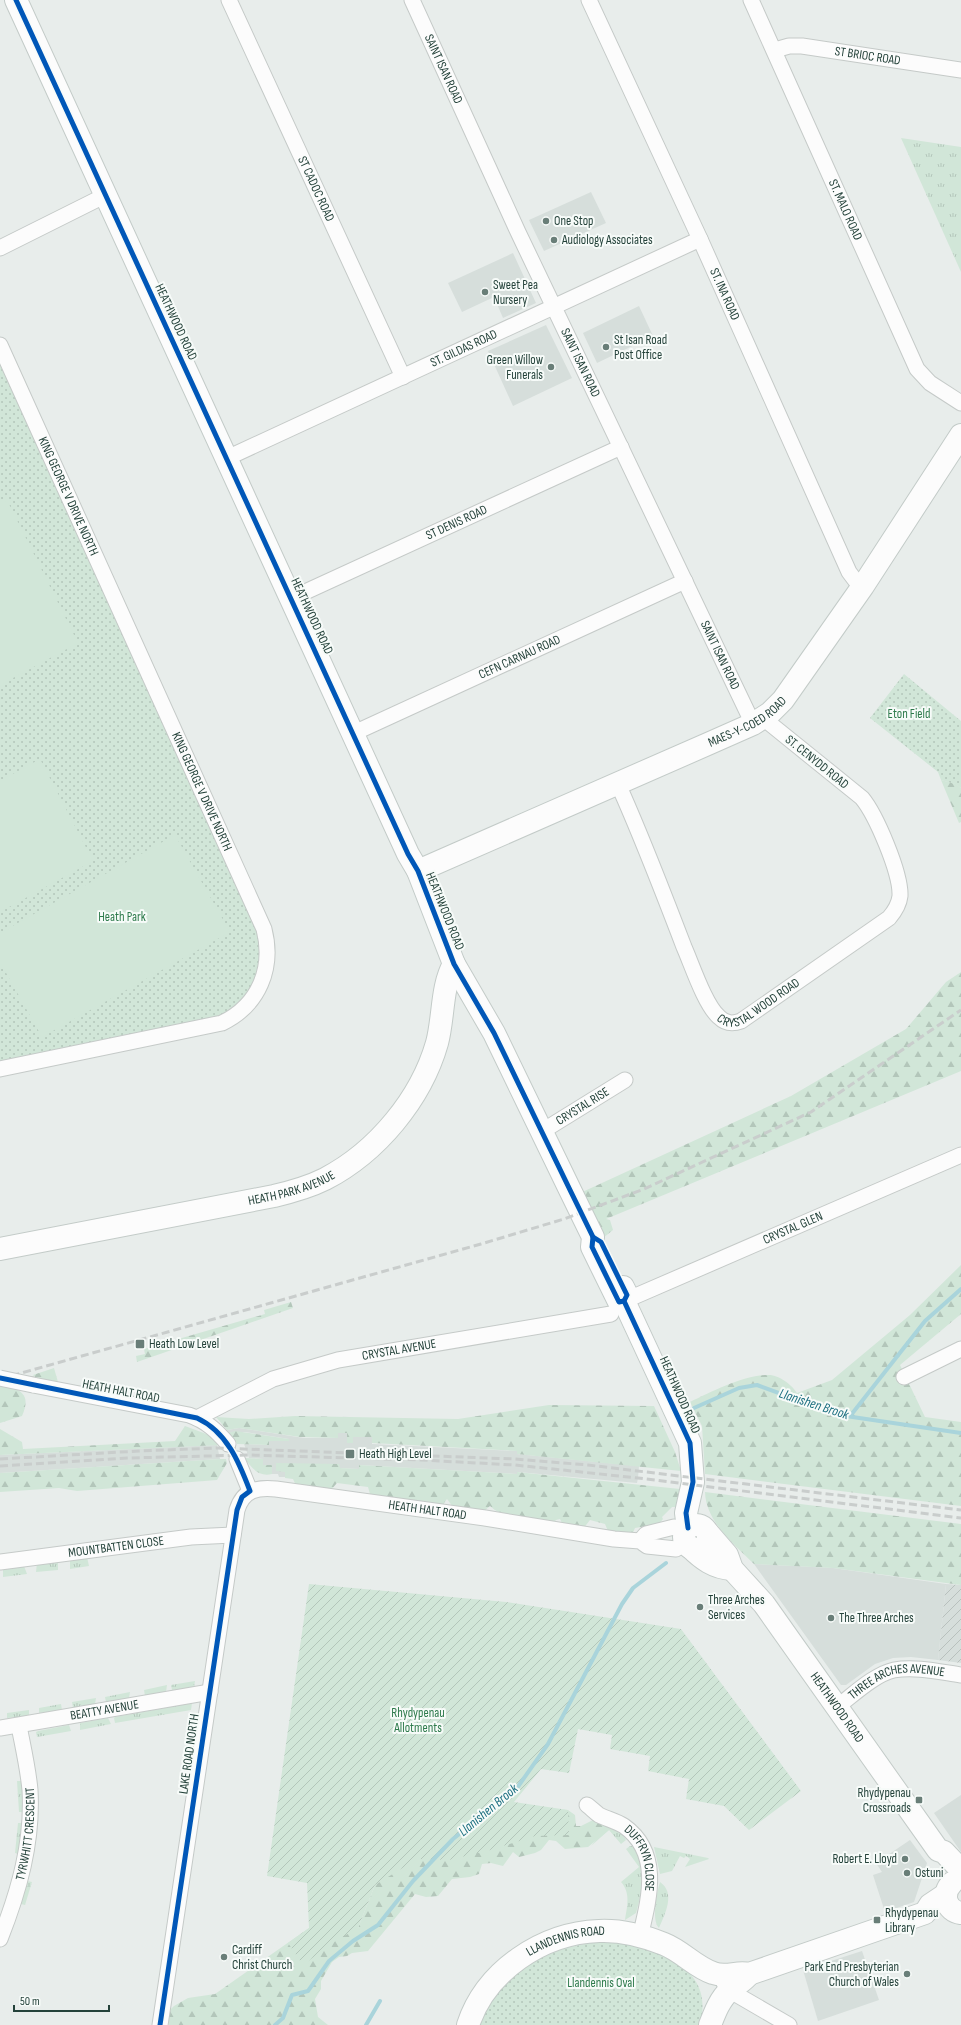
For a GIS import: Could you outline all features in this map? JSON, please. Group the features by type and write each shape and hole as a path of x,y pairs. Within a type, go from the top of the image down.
{"street":[{"name":"HEATHWOOD ROAD","path":"16,0 354,733 408,854 418,871 454,964 494,1033 593,1238 592,1247 619,1302 617,1307 688,1439 692,1462 692,1492 686,1513 693,1535 727,1555 732,1569 764,1604 938,1850 944,1852 961,1870"},
{"name":"ST CADOC ROAD","path":"229,0 402,377"},
{"name":"SAINT ISAN ROAD","path":"412,0 621,448 685,581 758,721"},
{"name":"ST. INA ROAD","path":"589,0 700,239 849,572 855,580 863,586"},
{"name":"ST. MALO ROAD","path":"751,0 775,50 917,369 930,383 961,403"},
{"name":"ST BRIOC ROAD","path":"775,50 783,47 802,46 961,70"},
{"path":"0,248 106,195"},
{"name":"ST. GILDAS ROAD","path":"227,458 700,239"},
{"name":"KING GEORGE V DRIVE NORTH","path":"0,345 264,929 268,951 265,974 257,993 239,1012 222,1023 0,1069"},
{"name":"MAES-Y-COED ROAD","path":"418,871 758,721 775,708 795,685 863,586 961,435"},
{"name":"ST DENIS ROAD","path":"292,598 621,448"},
{"name":"CEFN CARNAU ROAD","path":"354,733 685,581"},
{"name":"ST. CENYDD ROAD","path":"758,721 862,798 870,807"},
{"name":"CRYSTAL WOOD ROAD","path":"618,784 694,970 716,1014 728,1023 741,1022 861,939 894,912 900,897 898,876 870,807"},
{"name":"HEATH PARK AVENUE","path":"0,1249 274,1196 312,1184 337,1172 360,1156 381,1136 409,1102 425,1076 437,1042 448,975 454,964"},
{"name":"CRYSTAL RISE","path":"542,1132 625,1080"},
{"name":"CRYSTAL GLEN","path":"617,1307 961,1155"},
{"name":"CRYSTAL AVENUE","path":"197,1418 273,1379 332,1362 617,1307"},
{"path":"904,1377 961,1349"},
{"name":"HEATH HALT ROAD","path":"0,1378 197,1418 213,1428 228,1444"},
{"path":"237,1459 250,1491"},
{"name":"HEATH HALT ROAD","path":"250,1491 260,1488 276,1489 434,1511 614,1539 640,1541 647,1546 676,1549 693,1535"},
{"name":"LAKE ROAD NORTH","path":"160,2025 233,1535 239,1502 246,1493 250,1491"},
{"name":"MOUNTBATTEN CLOSE","path":"0,1562 191,1537 233,1535"},
{"name":"THREE ARCHES AVENUE","path":"837,1706 883,1674 894,1670 913,1669 961,1675"},
{"name":"BEATTY AVENUE","path":"0,1728 20,1726 210,1692"},
{"name":"TYRWHITT CRESCENT","path":"0,1938 20,1881 28,1844 30,1791 20,1726"},
{"name":"DUFFRYN CLOSE","path":"587,1804 599,1815 630,1830 639,1840 647,1856 650,1873 650,1886 640,1937"},
{"name":"HEATHWOOD ROAD","path":"938,1850 936,1857 955,1902"},
{"path":"715,1974 723,1975 741,1972 749,1974 925,1913 930,1905 955,1902"},
{"name":"LLANDENNIS ROAD","path":"468,2025 478,2004 504,1969 529,1952 554,1941 584,1933 615,1932 640,1937 672,1947 715,1974"},
{"path":"694,1962 710,1997 711,2024"},
{"path":"715,1974 731,1989 789,2025"},
{"path":"711,2024 721,2001 731,1989 743,1982 749,1974"}],"shaded area":[{"path":"591,192 606,223 544,251 529,220"},
{"path":"513,253 536,303 503,318 494,297 462,312 448,283"},
{"path":"639,306 653,336 597,363 583,333"},
{"path":"546,325 572,378 513,406 488,351"},
{"path":"239,1428 304,1438 338,1438 338,1433 347,1433 347,1443 353,1437 372,1437 372,1444 517,1451 517,1454 639,1466 638,1478 637,1483 518,1472 517,1474 359,1465 359,1469 339,1468 339,1465 285,1472 285,1477 279,1477 278,1474 272,1474 272,1465 263,1465 263,1459 249,1458 244,1444 269,1445 269,1441 289,1441 289,1439 245,1432 229,1433 227,1430"},
{"path":"217,1445 220,1459 0,1473 0,1455"},
{"path":"754,1564 833,1568 946,1584 938,1660 911,1657 893,1658 875,1664 846,1685 841,1685"},
{"path":"946,1584 961,1585 961,1663 938,1660"},
{"path":"961,1795 961,1852 934,1813"},
{"path":"910,1840 927,1863 914,1902 885,1912 873,1875 882,1872 876,1863"},
{"path":"862,1951 879,2000 818,2021 803,1970"}],"green space":[{"path":"901,138 961,147 961,272"},
{"name":"Heath Park","path":"0,354 259,927 260,977 228,1015 0,1065"},
{"path":"7,500 78,643 0,685 0,504"},
{"name":"Eton Field","path":"904,674 961,721 961,788 955,784 941,780 938,772 870,718"},
{"path":"40,759 93,861 0,912 0,781"},
{"path":"941,780 956,784 961,788 961,822 959,823"},
{"path":"175,835 230,932 42,1037 0,962 0,933"},
{"path":"961,972 961,1071 606,1219 610,1220 613,1230 603,1238 578,1194 791,1096 906,1029 946,982"},
{"path":"961,1265 961,1314 900,1365 925,1417 961,1422 961,1506 705,1474 702,1426 690,1402 739,1380 760,1375 773,1375 789,1384 797,1393 832,1380 910,1315"},
{"path":"291,1302 293,1308 137,1362 136,1356 145,1354 144,1349 265,1314 264,1310"},
{"path":"54,1368 58,1382 35,1377 33,1375"},
{"path":"0,1385 13,1388 22,1393 25,1397 26,1402 22,1416 0,1423"},
{"path":"549,1405 654,1406 675,1452 681,1471 517,1454 517,1451 372,1443 372,1437 353,1437 353,1443 347,1443 347,1433 338,1433 338,1438 300,1437 239,1428 227,1430 216,1417 249,1419 295,1416 458,1419"},
{"path":"185,1426 209,1435 221,1445 0,1455 0,1429 22,1442 23,1449 175,1441"},
{"path":"235,1431 289,1439 289,1441 269,1441 269,1445 237,1444 229,1433"},
{"path":"245,1458 263,1459 263,1465 272,1465 272,1474 267,1475 256,1471 250,1466"},
{"path":"226,1459 227,1463 217,1480 77,1491 59,1488 0,1492 0,1473"},
{"path":"276,1463 339,1464 340,1468 359,1469 359,1465 517,1474 517,1472 680,1489 678,1504 676,1507 672,1507 662,1517 663,1519 659,1524 635,1528 631,1537 608,1531 605,1524 590,1520 583,1529 563,1525 560,1519 556,1520 552,1524 527,1521 503,1515 490,1506 484,1511 453,1507 447,1499 441,1507 375,1498 370,1494 368,1487 337,1483 330,1491 297,1488 293,1479 285,1478 285,1472 276,1471"},
{"path":"705,1492 961,1524 961,1585 833,1568 754,1564 722,1532 710,1513"},
{"path":"87,1557 89,1566 70,1569 70,1559"},
{"path":"55,1561 58,1563 58,1570 36,1572 37,1563"},
{"path":"24,1566 27,1574 3,1577 3,1570 5,1568"},
{"name":"Rhydypenau Allotments","path":"309,1584 506,1602 681,1629 801,1791 749,1830 724,1806 686,1799 689,1779 648,1771 650,1756 610,1749 612,1735 578,1729 569,1773 541,1769 514,1802 568,1810 569,1835 535,1836 490,1850 449,1860 417,1859 375,1885 358,1928 332,1943 303,1965 288,1943 309,1928 307,1883 267,1876"},
{"path":"775,1600 841,1693 838,1692 773,1602"},
{"path":"195,1681 194,1687 172,1690 171,1685"},
{"path":"167,1685 166,1692 145,1696 144,1690"},
{"path":"130,1692 129,1698 106,1702 105,1697"},
{"path":"96,1698 95,1704 73,1708 72,1702"},
{"path":"192,1703 191,1710 115,1723 115,1717"},
{"path":"61,1704 62,1710 39,1713 39,1708"},
{"path":"29,1710 29,1716 7,1718 7,1713"},
{"path":"108,1718 111,1724 80,1730 80,1723"},
{"path":"69,1725 71,1731 37,1737 36,1732 38,1731"},
{"path":"17,1781 24,1781 24,1812 19,1812"},
{"path":"510,1806 568,1810 575,1815 576,1826 581,1826 595,1819 607,1823 609,1830 588,1847 565,1849 556,1841 549,1840 541,1850 535,1853 519,1857 513,1852 503,1866 491,1863 482,1864 479,1874 470,1877 452,1879 438,1896 426,1897 415,1894 368,1951 352,1953 347,1956 339,1957 332,1962 321,1981 321,1989 315,1999 318,2017 328,2025 169,2025 168,2019 170,2010 174,2006 188,1998 215,1994 309,1928 358,1928 375,1885 381,1876"},
{"path":"18,1823 23,1823 20,1854 15,1853"},
{"path":"608,1826 623,1835 626,1840 621,1844 609,1830 591,1846"},
{"path":"633,1846 640,1863 642,1871 642,1887 636,1913 625,1920 627,1895 621,1882 639,1867 626,1849"},
{"path":"654,1847 709,1859 685,1867 690,1859 686,1856 684,1858 680,1856 672,1871 660,1874"},
{"path":"27,1881 32,1882 25,1905 21,1904"},
{"path":"660,1882 665,1887 667,1892 668,1904 659,1928 655,1919 655,1913 656,1899"},
{"name":"Llandennis Oval","path":"616,1941 650,1950 666,1957 680,1965 692,1976 699,1989 703,2005 700,2025 479,2025 489,2005 502,1988 517,1973 534,1962 573,1946"}],"waterway":[{"path":"851,1415 925,1321 961,1289"},
{"name":"Llanishen Brook","path":"694,1408 739,1388 757,1385 839,1415 961,1433"},
{"name":"Llanishen Brook","path":"275,2025 283,2018 292,1995 308,1991 329,1961 353,1941 378,1925 413,1881 453,1839 517,1788 548,1744 622,1604 633,1588 666,1563"},
{"path":"366,2025 380,2001"}],"railway":[{"path":"0,1379 481,1244 564,1219 644,1189 811,1112 961,1010"},
{"path":"0,1459 217,1448 515,1459 588,1465 961,1510"},
{"path":"0,1466 127,1458 248,1455 421,1460 515,1465 638,1478 961,1518"}],"cycle path":[{"path":"16,0 408,854 418,871 454,964 494,1033 593,1237 592,1247 619,1302 624,1301"},
{"path":"593,1237 601,1242 627,1295 624,1301 690,1443 693,1482 686,1513 688,1528"},
{"path":"0,1378 197,1418 216,1431 231,1449 250,1491 242,1497 237,1510 160,2025"}],"place":[{"name":"One Stop","path":"546,221"},
{"name":"Audiology Associates","path":"554,240"},
{"name":"Sweet Pea Nursery","path":"485,292"},
{"name":"St Isan Road Post Office","path":"606,347"},
{"name":"Green Willow Funerals","path":"551,367"},
{"name":"Heath Low Level","path":"140,1344"},
{"name":"Heath High Level","path":"350,1454"},
{"name":"Three Arches Services","path":"700,1607"},
{"name":"The Three Arches","path":"831,1618"},
{"name":"Rhydypenau Crossroads","path":"919,1800"},
{"name":"Robert E. Lloyd","path":"905,1859"},
{"name":"Ostuni","path":"907,1873"},
{"name":"Rhydypenau Library","path":"877,1920"},
{"name":"Cardiff Christ Church","path":"224,1957"},
{"name":"Park End Presbyterian Church of Wales","path":"907,1974"}]}
